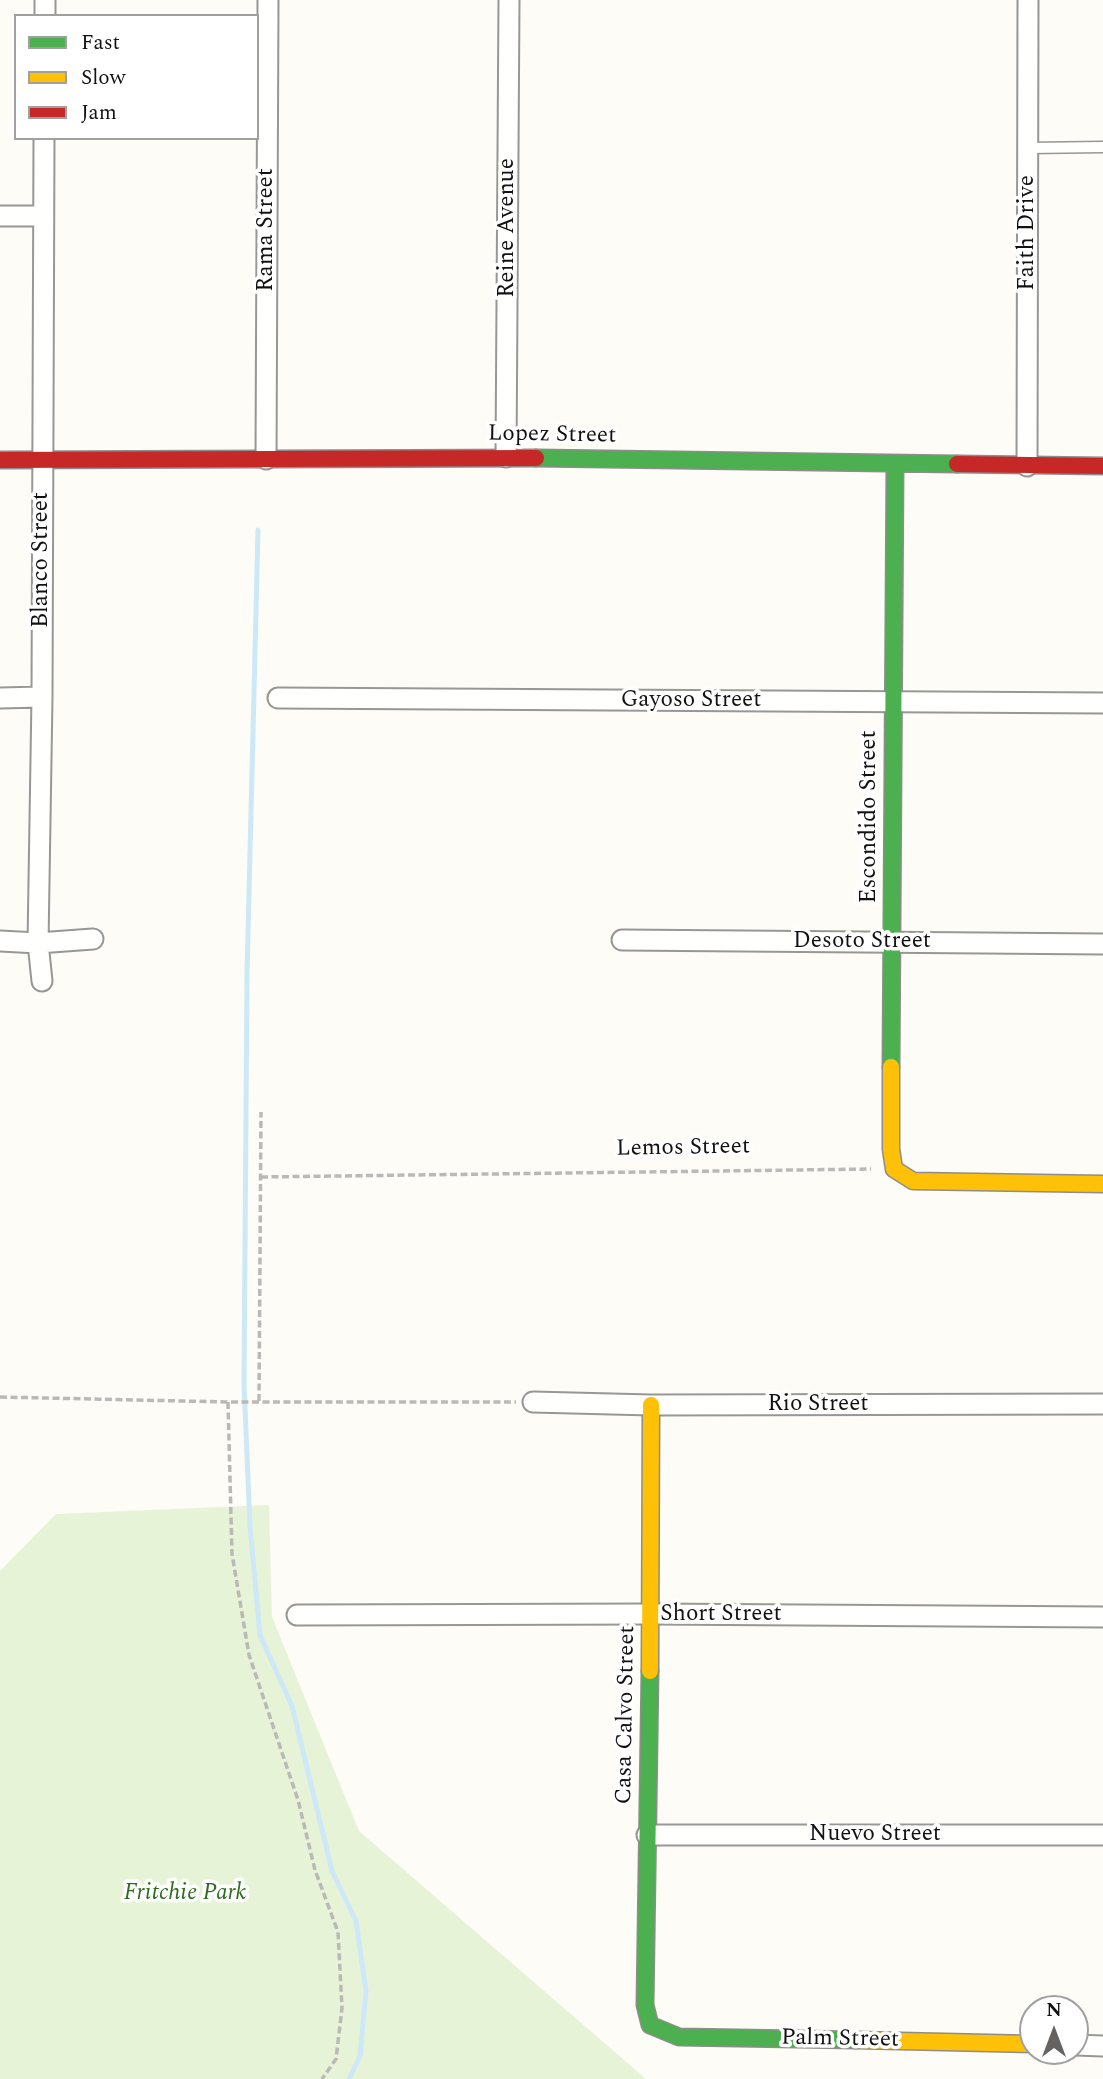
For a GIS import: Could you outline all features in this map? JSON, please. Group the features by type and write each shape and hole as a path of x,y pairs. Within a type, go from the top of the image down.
{"street":[{"name":"Rama Street","path":"266,459 268,0"},
{"name":"Reine Avenue","path":"506,457 509,0"},
{"name":"Faith Drive","path":"1027,466 1028,0"},
{"name":"Blanco Street","path":"42,981 38,943 42,697 44,140"},
{"path":"0,216 43,216"},
{"name":"Lopez Street","path":"0,460 506,457 625,461 1103,466"},
{"name":"Escondido Street","path":"894,1169 891,1149 895,464"},
{"path":"0,698 42,697"},
{"name":"Gayoso Street","path":"278,698 1103,703"},
{"path":"0,942 38,943 93,939"},
{"name":"Desoto Street","path":"622,940 1103,944"},
{"path":"894,1169 913,1181 1103,1184"},
{"name":"Rio Street","path":"533,1402 651,1405 1103,1404"},
{"name":"Casa Calvo Street","path":"650,2025 645,2005 651,1405"},
{"name":"Short Street","path":"297,1615 1103,1617"},
{"name":"Nuevo Street","path":"647,1835 1103,1835"},
{"name":"Palm Street","path":"650,2025 679,2037 1019,2044"}],"lane":[{"path":"1028,148 1103,147"}],"path":[{"path":"259,1402 261,1112"},
{"name":"Lemos Street","path":"261,1177 894,1169"},
{"path":"0,1397 228,1402 533,1402"},
{"path":"228,1402 232,1554 249,1655 298,1800 315,1870 338,1932 342,2008 336,2059 322,2079"}],"green space":[{"name":"Fritchie Park","path":"269,1505 272,1617 359,1831 646,2079 0,2079 0,1571 56,1514"}],"waterway":[{"path":"258,530 247,974 244,1384 250,1526 260,1635 292,1706 332,1871 356,1921 366,1991 360,2056 349,2079"}],"traffic: fast":[{"path":"536,458 957,464"},
{"path":"891,1067 895,464"},
{"path":"650,1671 645,2005 650,2025 679,2037 856,2040"}],"traffic: slow":[{"path":"891,1067 891,1149 894,1169 913,1181 1103,1184"},
{"path":"650,1671 651,1405"},
{"path":"856,2040 1019,2044"}],"traffic: jam":[{"path":"0,460 536,458"},
{"path":"957,464 1103,466"}]}
